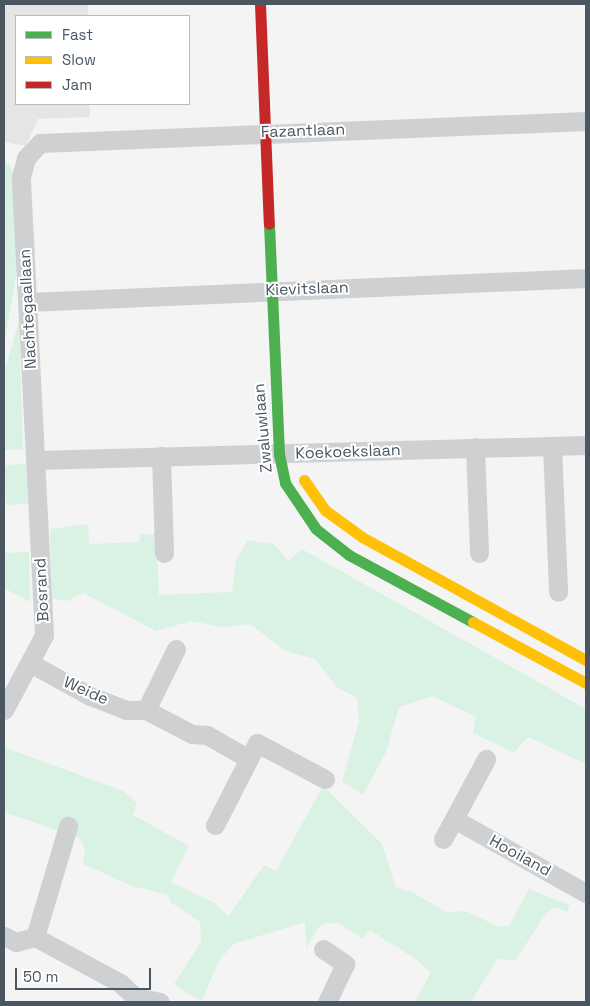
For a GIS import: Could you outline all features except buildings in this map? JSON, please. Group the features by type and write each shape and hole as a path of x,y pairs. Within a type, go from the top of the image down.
{"main road":[{"name":"Zwaluwlaan","path":"260,4 276,127 283,286 287,454 285,483 295,504 316,529 348,555 586,683"},
{"name":"Zwaluwlaan","path":"276,127 282,152"},
{"name":"Zwaluwlaan","path":"283,286 289,309"},
{"name":"Zwaluwlaan","path":"287,454 294,435"},
{"name":"Zwaluwlaan","path":"287,454 310,492 362,537 586,660"}],"street":[{"name":"Fazantlaan","path":"26,158 40,143 276,127 586,121"},
{"name":"Nachtegaallaan","path":"26,158 21,176 36,460"},
{"name":"Kievitslaan","path":"28,302 283,286 586,278"},
{"name":"Koekoekslaan","path":"36,460 287,454 474,446 586,445"},
{"path":"474,446 478,553"},
{"path":"552,446 558,592"},
{"path":"162,456 164,553"},
{"name":"Bosrand","path":"4,710 44,635 36,460"},
{"path":"146,710 176,649"},
{"name":"Weide","path":"30,663 90,696 126,710 146,710 192,734 207,735 249,759"},
{"path":"215,825 257,743 325,779"},
{"path":"443,839 486,759"},
{"name":"Hooiland","path":"454,819 586,893"},
{"path":"35,938 68,826"},
{"path":"4,936 16,942 35,938 120,983 135,997 160,1002"},
{"path":"323,949 345,964 327,1002"}],"shaded area":[{"path":"4,4 88,4 88,15 15,15 15,105 90,105 90,117 38,119 26,146 4,142"}],"green space":[{"path":"4,160 12,169 17,271 4,345"},
{"path":"19,321 23,450 4,450 4,373"},
{"path":"26,464 28,504 6,505 4,465"},
{"path":"88,524 89,544 139,542 141,534 156,534 159,595 232,592 236,560 248,540 274,544 288,561 302,549 586,709 586,764 528,737 514,753 473,733 476,717 433,696 399,707 386,752 363,795 342,781 359,721 357,698 337,687 315,659 286,651 250,624 222,627 191,621 156,631 83,593 67,601 52,599 50,529"},
{"path":"29,552 30,602 4,588 4,553"},
{"path":"4,747 123,791 137,803 133,815 189,846 171,882 215,903 228,917 264,865 276,871 323,786 382,844 396,888 412,892 446,912 466,911 497,926 509,926 529,889 570,905 567,912 554,907 545,915 515,961 497,959 471,1002 415,1002 431,972 414,958 370,930 363,939 340,924 327,923 318,928 306,948 305,922 234,944 220,959 201,1002 174,984 201,942 200,922 170,902 169,895 132,886 83,864 85,848 79,838 4,812"}],"traffic: fast":[{"path":"269,224 279,454 285,483 316,529 349,555 473,622"}],"traffic: slow":[{"path":"304,480 325,510 362,537 586,660"},
{"path":"473,622 586,683"}],"traffic: jam":[{"path":"260,4 269,224"}]}
